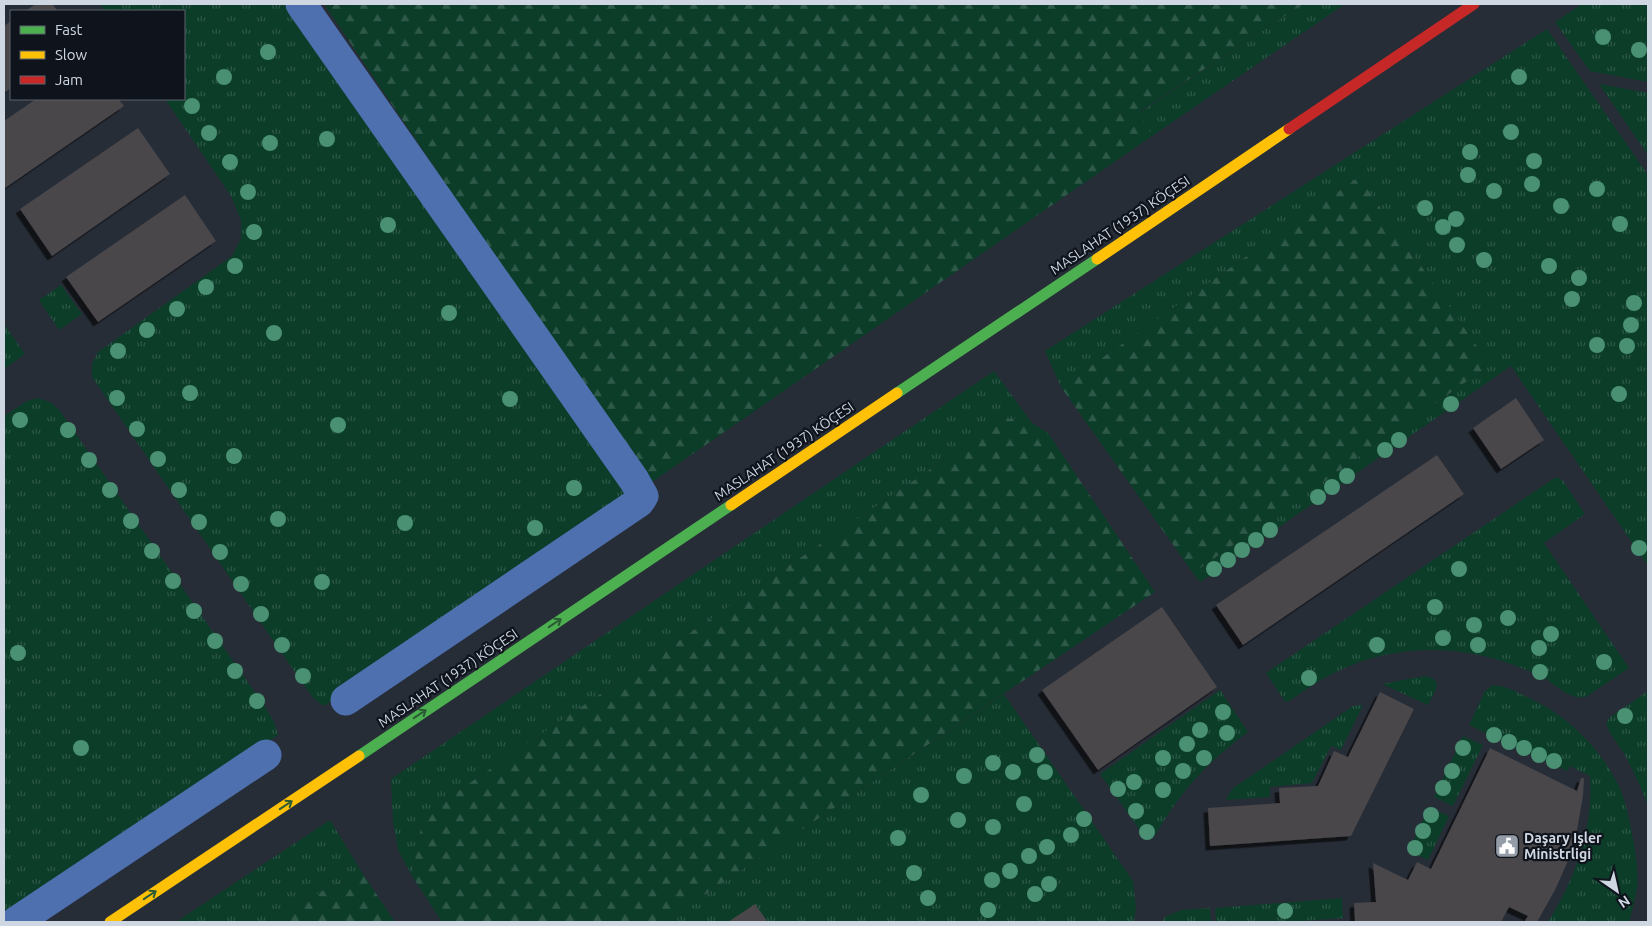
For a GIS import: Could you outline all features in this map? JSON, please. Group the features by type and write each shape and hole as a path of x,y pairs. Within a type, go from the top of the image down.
{"street":[{"name":"MASLAHAT (1937) KÖÇESI","path":"110,922 284,807 1474,4"}],"green space":[{"path":"100,4 295,4 630,484 636,496 324,706 314,699 301,681 92,377 92,364 98,352 232,256 241,239 241,220 231,196 166,100 185,100 185,10 104,10"},
{"path":"324,4 1303,4 1139,112 1152,136 652,482 510,279"},
{"path":"1303,4 1345,4 1152,136 1139,113"},
{"path":"1582,4 1648,4 1648,82 1590,71 1555,22"},
{"path":"1547,29 1648,175 1648,566 1511,366 1200,582 1193,573 1490,365 1359,177 1061,387 1045,351"},
{"path":"1599,84 1648,93 1648,155"},
{"path":"1359,177 1490,365 1193,573 1061,387"},
{"path":"61,285 82,314 59,330 39,300"},
{"path":"4,324 25,354 4,369"},
{"path":"994,371 1032,423 1024,418 1004,419 471,782 423,817 412,876 398,850 393,822 391,779"},
{"path":"38,398 52,403 60,411 265,707 274,722 278,735 4,915 4,416 27,401"},
{"path":"1024,418 1048,433 1155,592 664,922 442,922 412,876 423,817 471,782 1004,419"},
{"path":"1558,477 1563,481 1585,514 1544,543 1629,668 1586,697 1580,697 1568,694 1540,676 1490,658 1439,650 1414,651 1389,654 1363,661 1332,674 1289,701 1286,702 1284,700 1266,673"},
{"path":"1425,676 1435,680 1437,684 1428,705 1382,684"},
{"path":"1493,685 1504,687 1520,694 1562,717 1597,751 1614,777 1627,809 1637,864 1637,889 1629,922 1548,922 1567,889 1581,852 1589,814 1590,776 1570,766 1567,771 1469,725 1485,691"},
{"path":"1220,690 1248,732 1233,743 1195,779 1173,806 1154,837 1150,839 1144,836 1100,774"},
{"path":"1648,691 1648,806 1630,765 1606,724 1610,717"},
{"path":"1004,694 1133,881 1136,908 1134,922 664,922"},
{"path":"1363,705 1341,750 1331,746 1312,783 1270,787 1270,797 1226,800 1232,789 1353,706"},
{"path":"1463,736 1483,745 1453,806 1434,797"},
{"path":"1429,807 1449,816 1428,860 1409,851"},
{"path":"330,820 363,874 334,884 272,922 176,922"},
{"path":"363,874 395,922 272,922 334,884"},
{"path":"1342,898 1343,918 1287,922 1216,922 1215,908"},
{"path":"1210,908 1211,922 1162,922 1165,917 1181,910"}],"building":[{"path":"36,4 52,4 57,10 27,10"},
{"path":"10,22 10,89 4,93 4,26"},
{"path":"35,100 119,100 124,106 5,188 4,121"},
{"path":"138,128 170,174 52,256 20,209"},
{"path":"185,195 216,241 98,322 66,277"},
{"path":"1516,398 1544,440 1501,469 1473,428"},
{"path":"1437,455 1464,494 1243,645 1216,605"},
{"path":"1162,607 1217,687 1098,770 1042,690"},
{"path":"1380,692 1414,709 1351,836 1210,846 1208,808 1280,803 1279,788 1318,786 1334,751 1348,757"},
{"name":"Daşary Işler Ministrligi","path":"1490,748 1577,791 1581,778 1584,778 1577,830 1567,863 1555,890 1537,922 1524,922 1528,916 1509,907 1501,922 1355,922 1354,903 1376,902 1373,863 1408,880 1417,862 1431,869"},
{"path":"755,904 768,922 728,922"}],"waterway":[{"path":"301,4 634,480 643,496 639,502 346,700"},
{"path":"16,922 266,755"}],"traffic: fast":[{"path":"897,393 1097,259"},
{"path":"359,756 731,505"}],"traffic: slow":[{"path":"1097,259 1289,129"},
{"path":"731,505 897,393"},
{"path":"110,922 359,756"}],"traffic: jam":[{"path":"1289,129 1474,4"}],"place":[{"name":"Daşary Işler Ministrligi","path":"1507,846"}]}
